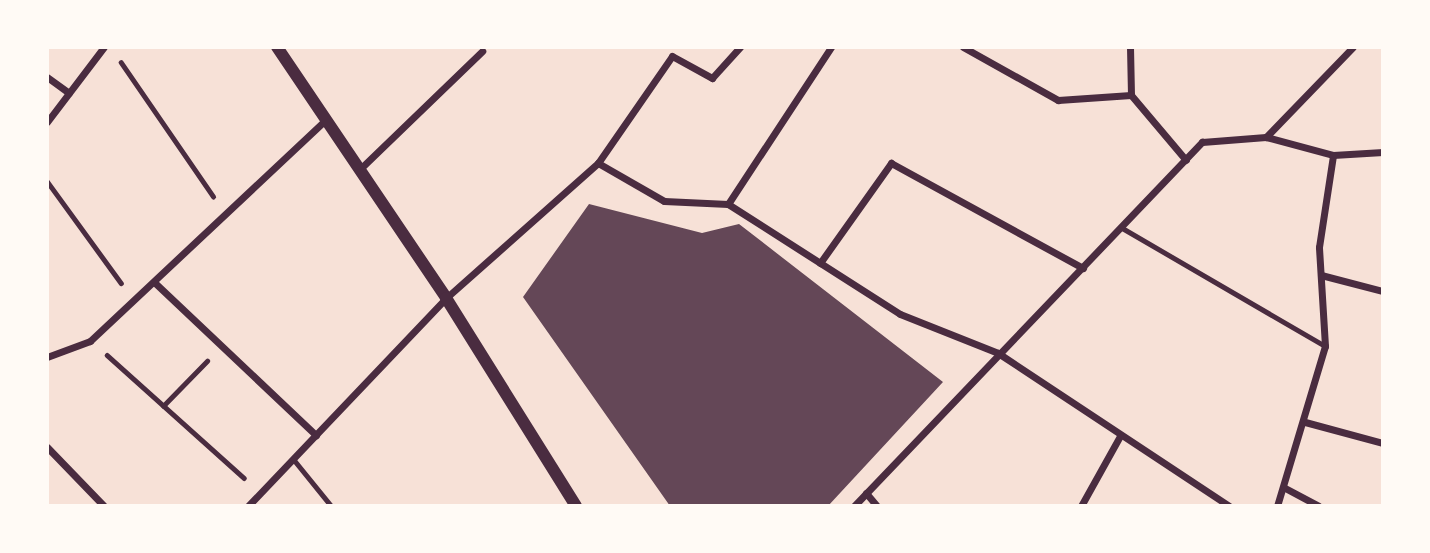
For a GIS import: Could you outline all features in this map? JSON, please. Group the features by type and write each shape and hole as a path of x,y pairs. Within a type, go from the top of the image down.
{"street":[{"path":"47,122 104,47"},
{"path":"277,47 446,298 576,506"},
{"path":"248,506 446,298 598,163 672,56 712,78 740,47"},
{"path":"728,204 831,47"},
{"path":"963,47 1058,100 1131,95"},
{"path":"1130,47 1131,95 1186,160"},
{"path":"1266,137 1353,47"},
{"path":"360,169 481,51"},
{"path":"47,77 69,93"},
{"path":"47,357 90,341 326,119"},
{"path":"854,506 1202,142 1266,137 1334,155 1383,152"},
{"path":"1277,506 1306,422 1325,346 1319,247 1334,155"},
{"path":"598,163 664,201 728,204 900,314 998,353 1229,506"},
{"path":"820,262 891,163 1083,268"},
{"path":"1321,275 1383,291"},
{"path":"154,282 316,435"},
{"path":"1306,422 1383,443"},
{"path":"1081,506 1120,436"},
{"path":"47,447 104,506"},
{"path":"1285,488 1319,506"},
{"path":"866,493 877,506"}],"lane":[{"path":"1122,228 1325,346"},
{"path":"293,459 331,506"}],"path":[{"path":"118,58 225,214"},
{"path":"47,181 133,301"},
{"path":"90,341 260,493"},
{"path":"163,406 222,346"}],"building":[{"path":"589,204 702,233 739,224 943,382 828,506 670,506 523,297"}]}
